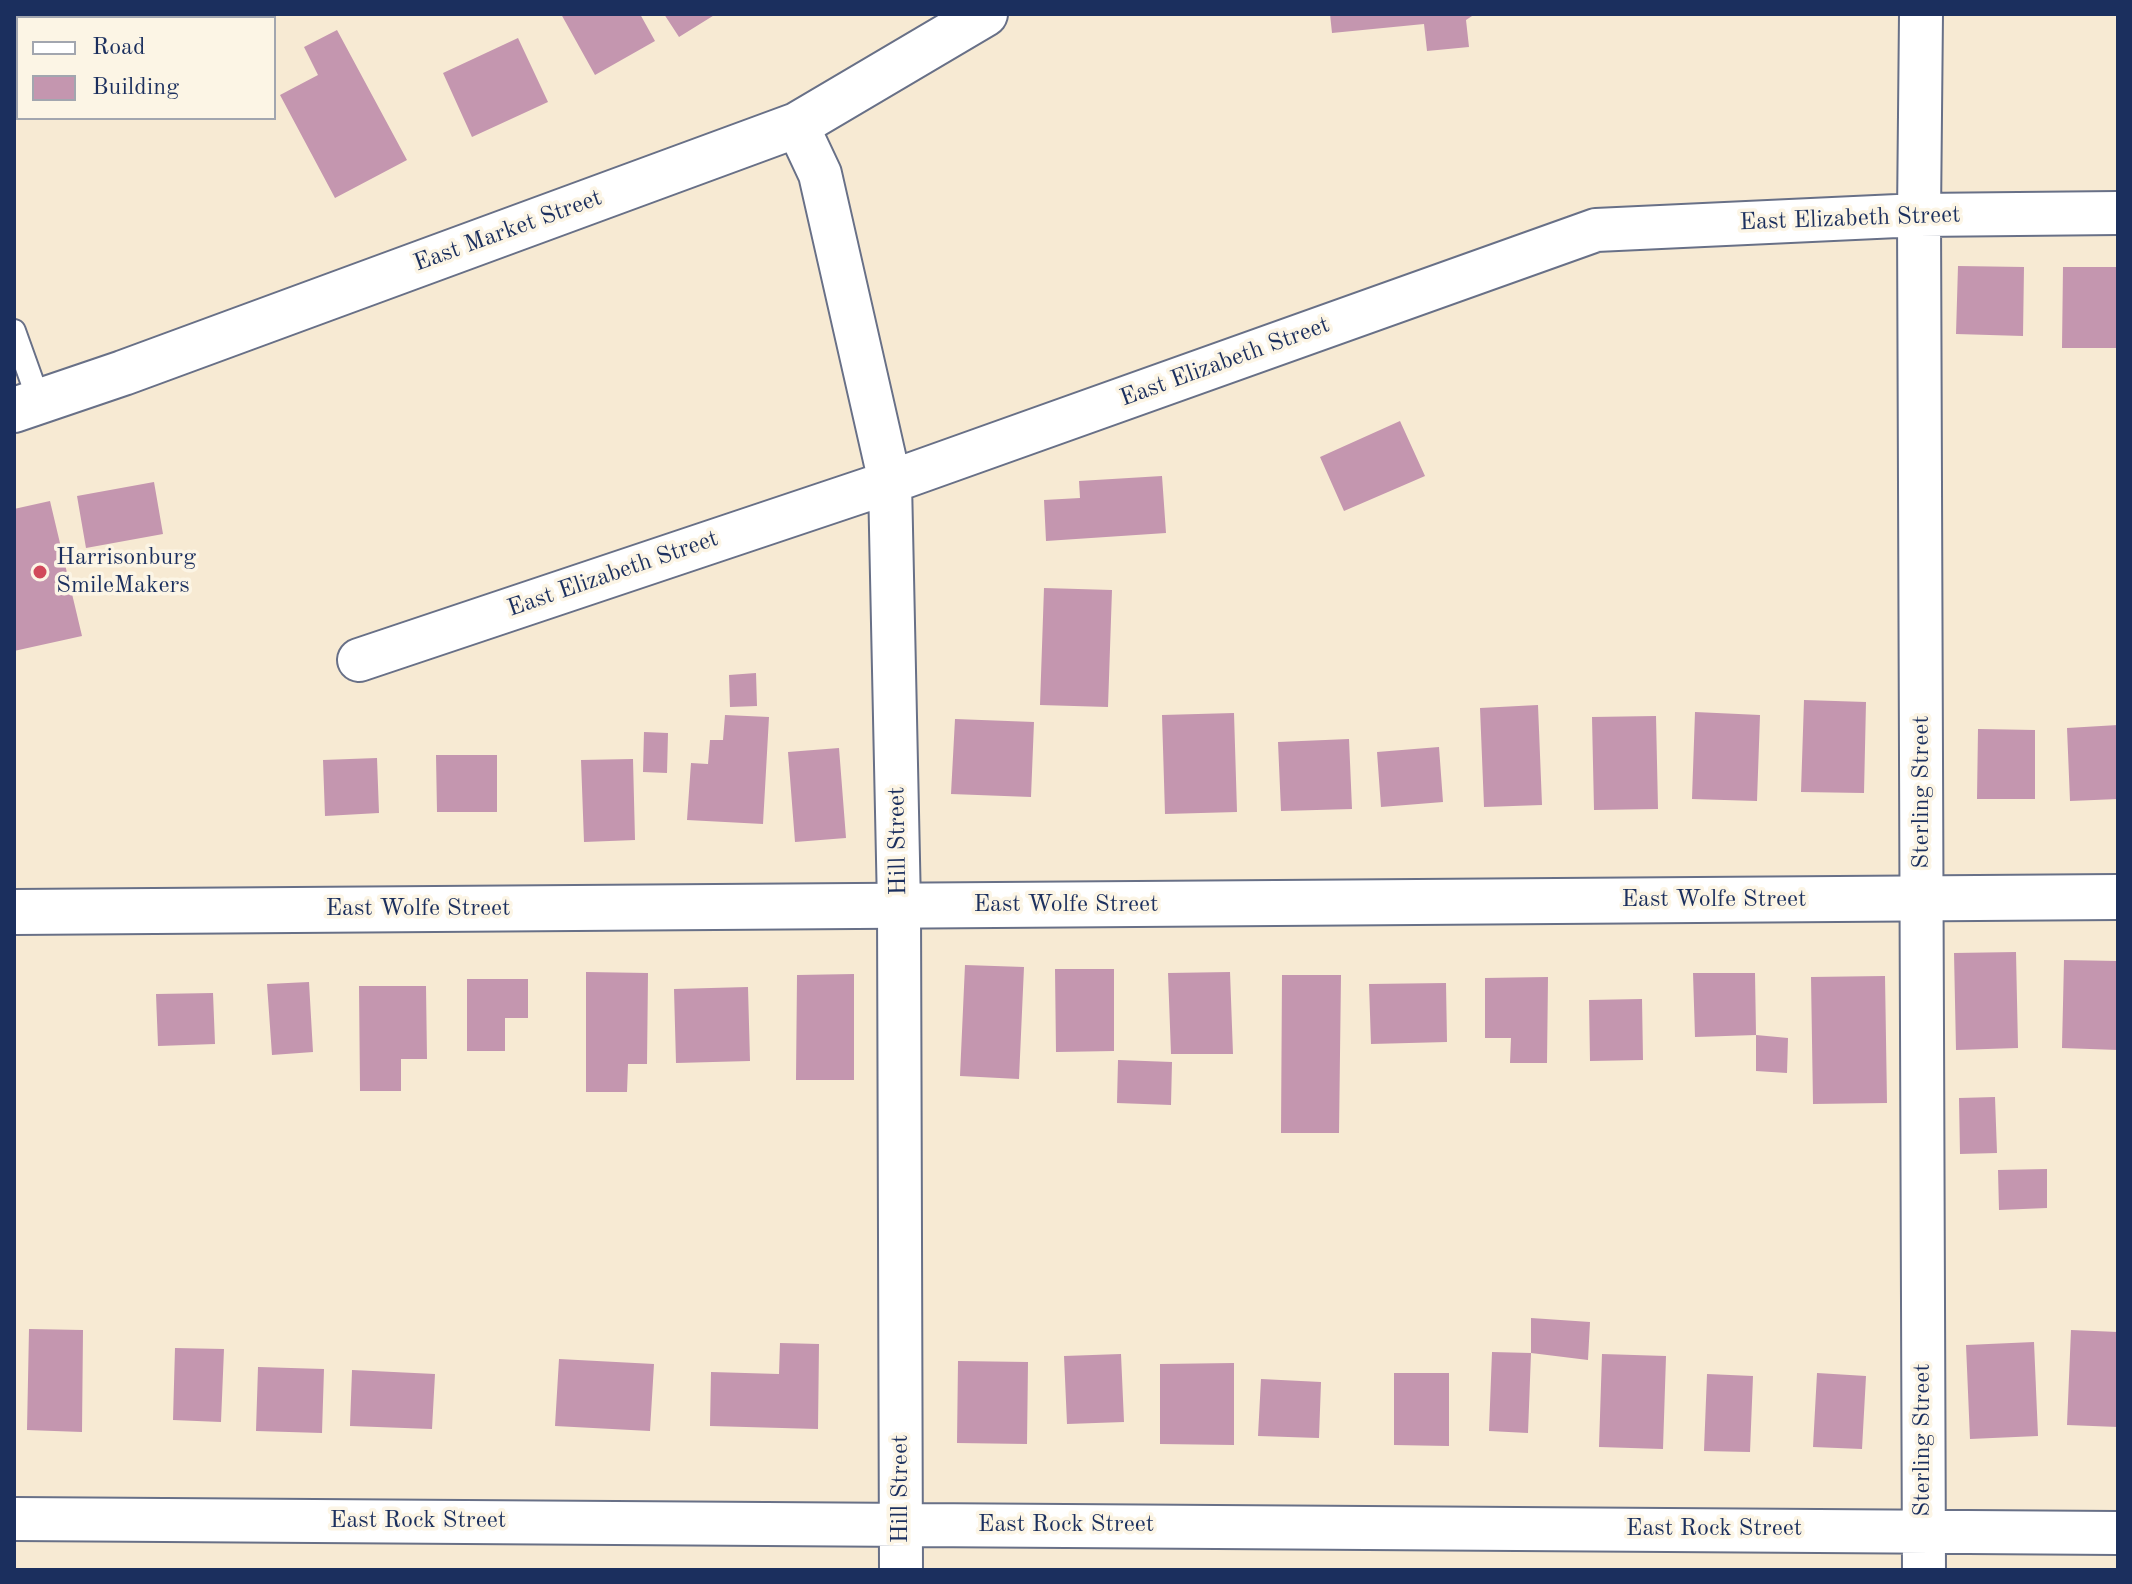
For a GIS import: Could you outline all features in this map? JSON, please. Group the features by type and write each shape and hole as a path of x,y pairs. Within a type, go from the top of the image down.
{"street":[{"name":"East Market Street","path":"26,405 138,367 797,125 985,14"},
{"name":"Sterling Street","path":"1921,14 1924,1550"},
{"name":"Hill Street","path":"797,125 820,174 890,482 899,906 901,1570"},
{"name":"East Elizabeth Street","path":"359,660 890,482 1596,230 1919,215 2118,213"},
{"name":"East Wolfe Street","path":"14,912 2118,897"},
{"name":"East Rock Street","path":"14,1519 901,1524 1924,1550 2118,1533"}],"lane":[{"path":"14,331 26,405"}],"building":[{"path":"561,14 640,14 655,41 595,75"},
{"path":"664,14 716,14 679,37"},
{"path":"1330,14 1475,14 1466,20 1469,47 1427,51 1424,24 1332,33"},
{"path":"337,30 407,160 335,198 280,95 318,75 304,47"},
{"path":"518,38 548,102 472,137 443,73"},
{"path":"1958,266 2024,267 2023,336 1956,334"},
{"path":"2063,267 2118,267 2117,348 2062,348"},
{"path":"1400,421 1425,476 1344,511 1320,457"},
{"path":"1162,476 1166,533 1046,541 1044,500 1080,498 1079,481"},
{"path":"154,482 163,534 86,548 77,496"},
{"name":"Harrisonburg SmileMakers","path":"50,501 82,636 14,651 14,509"},
{"path":"1044,588 1112,590 1108,707 1040,705"},
{"path":"756,673 757,706 730,707 729,675"},
{"path":"1804,700 1866,702 1864,793 1801,792"},
{"path":"1538,705 1542,805 1484,807 1480,708"},
{"path":"1695,712 1760,715 1757,801 1692,799"},
{"path":"1234,713 1237,812 1165,814 1162,715"},
{"path":"725,715 769,717 763,824 687,820 691,763 708,764 710,740 723,740"},
{"path":"1656,716 1658,809 1594,810 1592,717"},
{"path":"955,719 1034,722 1031,797 951,794"},
{"path":"2118,725 2118,799 2070,801 2067,728"},
{"path":"1978,729 2035,730 2035,799 1977,799"},
{"path":"644,732 668,733 667,773 643,772"},
{"path":"1349,739 1352,809 1281,811 1278,742"},
{"path":"1439,747 1443,802 1381,807 1377,752"},
{"path":"839,748 846,838 795,842 788,752"},
{"path":"436,755 497,755 497,812 437,812"},
{"path":"377,758 379,813 325,816 323,760"},
{"path":"633,759 635,840 584,842 581,760"},
{"path":"2016,952 2018,1048 1956,1050 1954,953"},
{"path":"2064,960 2118,961 2118,1050 2062,1048"},
{"path":"965,965 1024,967 1019,1079 960,1076"},
{"path":"1055,969 1114,969 1114,1051 1056,1052"},
{"path":"586,972 648,973 647,1064 628,1064 627,1092 586,1092"},
{"path":"1230,972 1233,1054 1171,1054 1168,973"},
{"path":"1693,973 1755,973 1756,1035 1695,1037"},
{"path":"854,974 854,1080 796,1080 797,975"},
{"path":"1282,975 1341,975 1339,1133 1281,1133"},
{"path":"1885,976 1887,1103 1813,1104 1811,977"},
{"path":"1548,977 1547,1063 1510,1063 1511,1038 1485,1038 1485,978"},
{"path":"467,979 528,979 528,1018 505,1018 505,1051 467,1051"},
{"path":"309,982 313,1052 272,1055 267,984"},
{"path":"1446,983 1447,1042 1371,1044 1369,984"},
{"path":"359,986 426,986 427,1059 401,1059 401,1091 360,1091"},
{"path":"748,987 750,1061 676,1063 674,989"},
{"path":"213,993 215,1044 158,1046 156,994"},
{"path":"1642,999 1643,1060 1590,1061 1589,1000"},
{"path":"1756,1035 1788,1038 1787,1073 1756,1071"},
{"path":"1118,1060 1172,1062 1171,1105 1117,1103"},
{"path":"1995,1097 1997,1153 1960,1154 1959,1098"},
{"path":"2047,1169 2047,1208 1999,1210 1998,1170"},
{"path":"1531,1318 1590,1322 1588,1360 1531,1353"},
{"path":"29,1329 83,1330 82,1432 27,1430"},
{"path":"2071,1330 2118,1332 2118,1427 2067,1425"},
{"path":"2034,1342 2038,1436 1970,1439 1966,1345"},
{"path":"780,1343 819,1344 818,1429 710,1426 711,1372 779,1374"},
{"path":"175,1348 224,1349 221,1422 173,1420"},
{"path":"1492,1352 1531,1353 1528,1433 1489,1431"},
{"path":"1121,1354 1124,1422 1067,1424 1064,1356"},
{"path":"1602,1354 1666,1356 1663,1449 1599,1447"},
{"path":"559,1359 654,1364 650,1431 555,1426"},
{"path":"958,1361 1028,1362 1027,1444 957,1443"},
{"path":"1234,1363 1234,1445 1160,1444 1160,1364"},
{"path":"258,1367 324,1369 322,1433 256,1431"},
{"path":"352,1370 435,1374 432,1429 350,1426"},
{"path":"1394,1373 1449,1373 1449,1446 1394,1445"},
{"path":"1817,1373 1866,1376 1862,1449 1813,1447"},
{"path":"1707,1374 1753,1376 1750,1452 1704,1451"},
{"path":"1261,1379 1321,1382 1319,1438 1258,1436"}],"place":[{"name":"Harrisonburg SmileMakers","path":"40,572"}]}
